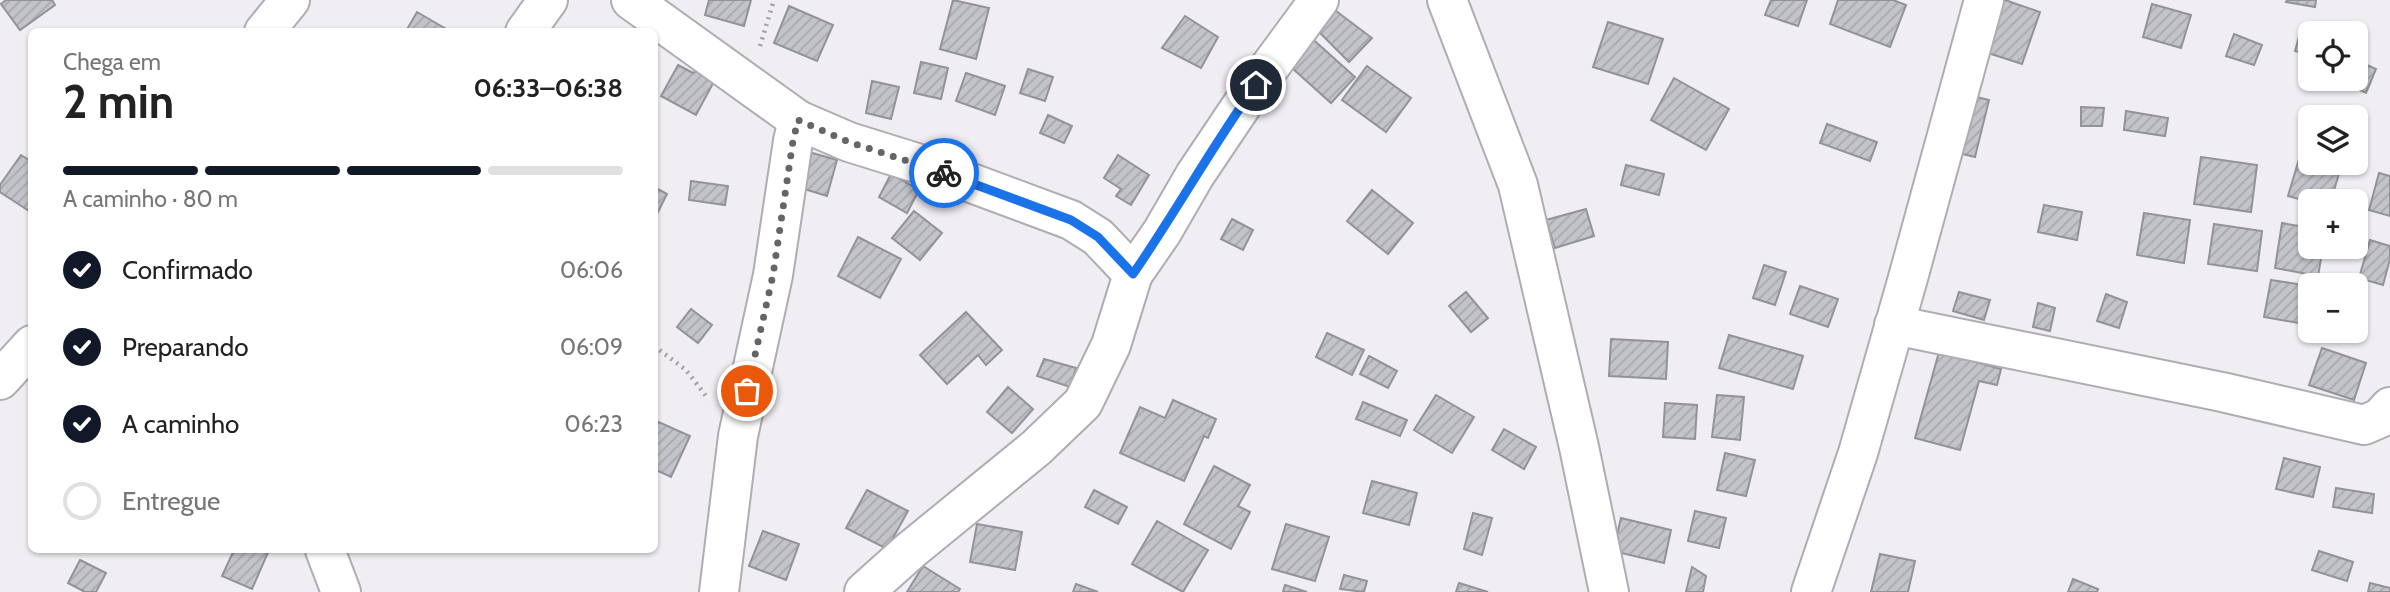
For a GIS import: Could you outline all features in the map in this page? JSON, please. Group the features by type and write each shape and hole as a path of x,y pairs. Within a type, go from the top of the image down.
{"street":[{"path":"267,28 290,0"},
{"path":"528,28 548,0"},
{"path":"631,0 798,120 849,142 923,165 1071,220 1098,237 1133,274"},
{"path":"864,592 1035,448 1083,403 1111,345 1133,274 1244,102 1319,0"},
{"path":"1447,0 1518,185 1579,447 1609,592"},
{"path":"1811,592 1858,453 1984,0"},
{"path":"719,592 738,436 773,275 798,120"},
{"path":"1894,325 2222,392 2364,425 2380,418 2390,407"},
{"path":"0,380 28,349"},
{"path":"327,553 341,592"}],"path":[{"path":"658,349 686,370 738,436"}],"building":[{"path":"6,0 52,0 55,5 20,30 1,4"},
{"path":"709,0 751,0 744,26 705,15"},
{"path":"953,0 989,8 976,59 940,49"},
{"path":"1771,0 1807,0 1798,26 1765,15"},
{"path":"1838,0 1893,0 1906,5 1890,47 1830,24"},
{"path":"1996,0 2005,0 2040,12 2022,64 1979,50"},
{"path":"2316,0 2315,7 2286,2"},
{"path":"2152,4 2191,15 2181,48 2143,37"},
{"path":"789,6 833,25 817,61 774,43"},
{"path":"1332,8 1372,38 1349,62 1315,28"},
{"path":"417,12 445,28 408,28"},
{"path":"1185,16 1218,37 1201,68 1162,48"},
{"path":"1608,22 1663,39 1648,84 1593,67"},
{"path":"1307,34 1355,77 1331,103 1283,60"},
{"path":"2234,34 2262,45 2254,65 2226,56"},
{"path":"921,62 948,68 941,99 914,93"},
{"path":"678,65 693,73 700,68 717,76 696,115 661,96"},
{"path":"2368,65 2376,69 2368,88"},
{"path":"1367,66 1411,98 1386,132 1342,100"},
{"path":"1028,69 1053,77 1045,101 1020,93"},
{"path":"966,73 1005,86 995,115 956,101"},
{"path":"1674,78 1729,109 1706,150 1651,120"},
{"path":"872,81 899,87 891,119 866,113"},
{"path":"1960,93 1989,100 1975,157 1946,150"},
{"path":"2081,107 2104,108 2102,126 2081,126"},
{"path":"2126,111 2168,118 2165,136 2124,130"},
{"path":"1048,115 1072,126 1064,143 1040,133"},
{"path":"1827,124 1877,142 1870,161 1820,143"},
{"path":"809,152 837,160 827,196 798,187"},
{"path":"21,155 28,159 28,210 0,192 0,185"},
{"path":"1118,155 1149,175 1131,205 1116,196 1121,189 1104,178"},
{"path":"2201,157 2257,165 2251,212 2194,204"},
{"path":"2298,162 2298,175 2339,175 2334,189 2298,189 2298,199 2288,196"},
{"path":"1626,165 1664,174 1659,195 1621,185"},
{"path":"2379,173 2390,176 2390,216 2369,210"},
{"path":"891,174 919,190 907,213 879,197"},
{"path":"691,181 728,186 725,205 689,200"},
{"path":"658,189 667,194 658,212"},
{"path":"1372,190 1413,223 1388,254 1347,221"},
{"path":"2044,205 2082,212 2077,240 2038,232"},
{"path":"1586,209 1594,236 1555,248 1546,220"},
{"path":"914,211 942,233 920,260 892,238"},
{"path":"2144,213 2190,220 2184,263 2137,255"},
{"path":"1232,219 1253,230 1243,250 1221,239"},
{"path":"2282,223 2298,226 2298,259 2321,259 2319,273 2275,268"},
{"path":"2214,224 2262,231 2257,271 2208,264"},
{"path":"858,237 901,259 880,298 838,276"},
{"path":"2370,240 2390,246 2390,259 2383,285 2368,281 2368,273 2360,273 2364,259 2368,259"},
{"path":"1764,265 1786,272 1775,305 1753,298"},
{"path":"2271,280 2298,284 2298,323 2264,317"},
{"path":"1800,286 1838,299 1828,327 1790,314"},
{"path":"1466,292 1488,318 1471,332 1449,306"},
{"path":"1959,292 1990,300 1984,320 1953,311"},
{"path":"2106,294 2127,302 2119,328 2097,321"},
{"path":"2038,303 2055,308 2050,331 2033,327"},
{"path":"691,309 712,325 698,343 677,327"},
{"path":"966,312 1002,350 986,365 978,355 947,384 920,355"},
{"path":"1327,333 1364,350 1352,375 1316,357"},
{"path":"1729,335 1803,356 1793,389 1719,368"},
{"path":"1611,339 1668,342 1666,379 1609,376"},
{"path":"2322,348 2366,363 2354,400 2309,385"},
{"path":"1939,352 2001,369 1997,385 1979,381 1960,450 1915,438"},
{"path":"1369,356 1397,371 1388,388 1360,374"},
{"path":"1044,359 1076,368 1070,387 1037,376"},
{"path":"1008,387 1033,409 1012,433 987,412"},
{"path":"1436,395 1474,417 1452,453 1414,430"},
{"path":"1717,395 1744,397 1740,440 1712,437"},
{"path":"1173,400 1216,419 1208,438 1204,436 1184,481 1120,453 1140,407 1165,418"},
{"path":"1363,402 1407,420 1400,436 1356,419"},
{"path":"1665,403 1697,405 1695,439 1663,437"},
{"path":"658,422 690,436 671,477 658,471"},
{"path":"1504,429 1536,447 1524,469 1492,450"},
{"path":"1725,453 1755,460 1746,496 1717,490"},
{"path":"2284,458 2320,467 2313,497 2276,489"},
{"path":"1214,466 1250,485 1238,506 1250,512 1231,549 1184,524"},
{"path":"1372,481 1417,493 1409,525 1363,513"},
{"path":"2336,488 2374,494 2372,513 2333,507"},
{"path":"867,490 908,511 887,549 846,528"},
{"path":"1094,490 1127,507 1118,524 1085,507"},
{"path":"1695,511 1726,518 1719,548 1688,541"},
{"path":"1473,513 1492,518 1482,555 1464,549"},
{"path":"1621,518 1671,530 1664,563 1613,551"},
{"path":"1157,521 1208,550 1183,592 1132,564"},
{"path":"977,524 1022,532 1015,570 970,562"},
{"path":"1286,524 1329,537 1315,581 1272,569"},
{"path":"763,531 799,544 786,580 749,566"},
{"path":"2319,551 2353,562 2347,581 2312,570"},
{"path":"233,553 268,553 252,589 222,576"},
{"path":"1880,554 1915,561 1908,592 1871,592"},
{"path":"80,560 106,573 96,592 85,592 68,583"},
{"path":"923,566 960,589 958,592 907,592"},
{"path":"1692,567 1706,576 1703,592 1686,592"},
{"path":"1344,575 1367,581 1364,592 1340,589"},
{"path":"2073,579 2098,589 2097,592 2068,592"},
{"path":"1459,583 1488,592 1456,592"},
{"path":"2370,583 2390,588 2390,592 2368,592"},
{"path":"1076,584 1098,592 1073,592"},
{"path":"1285,585 1307,592 1283,592"}],"way so far":[{"path":"747,391 773,275 798,120 849,142 944,173"}],"route":[{"path":"944,173 1071,220 1098,237 1133,274 1256,85"}]}
